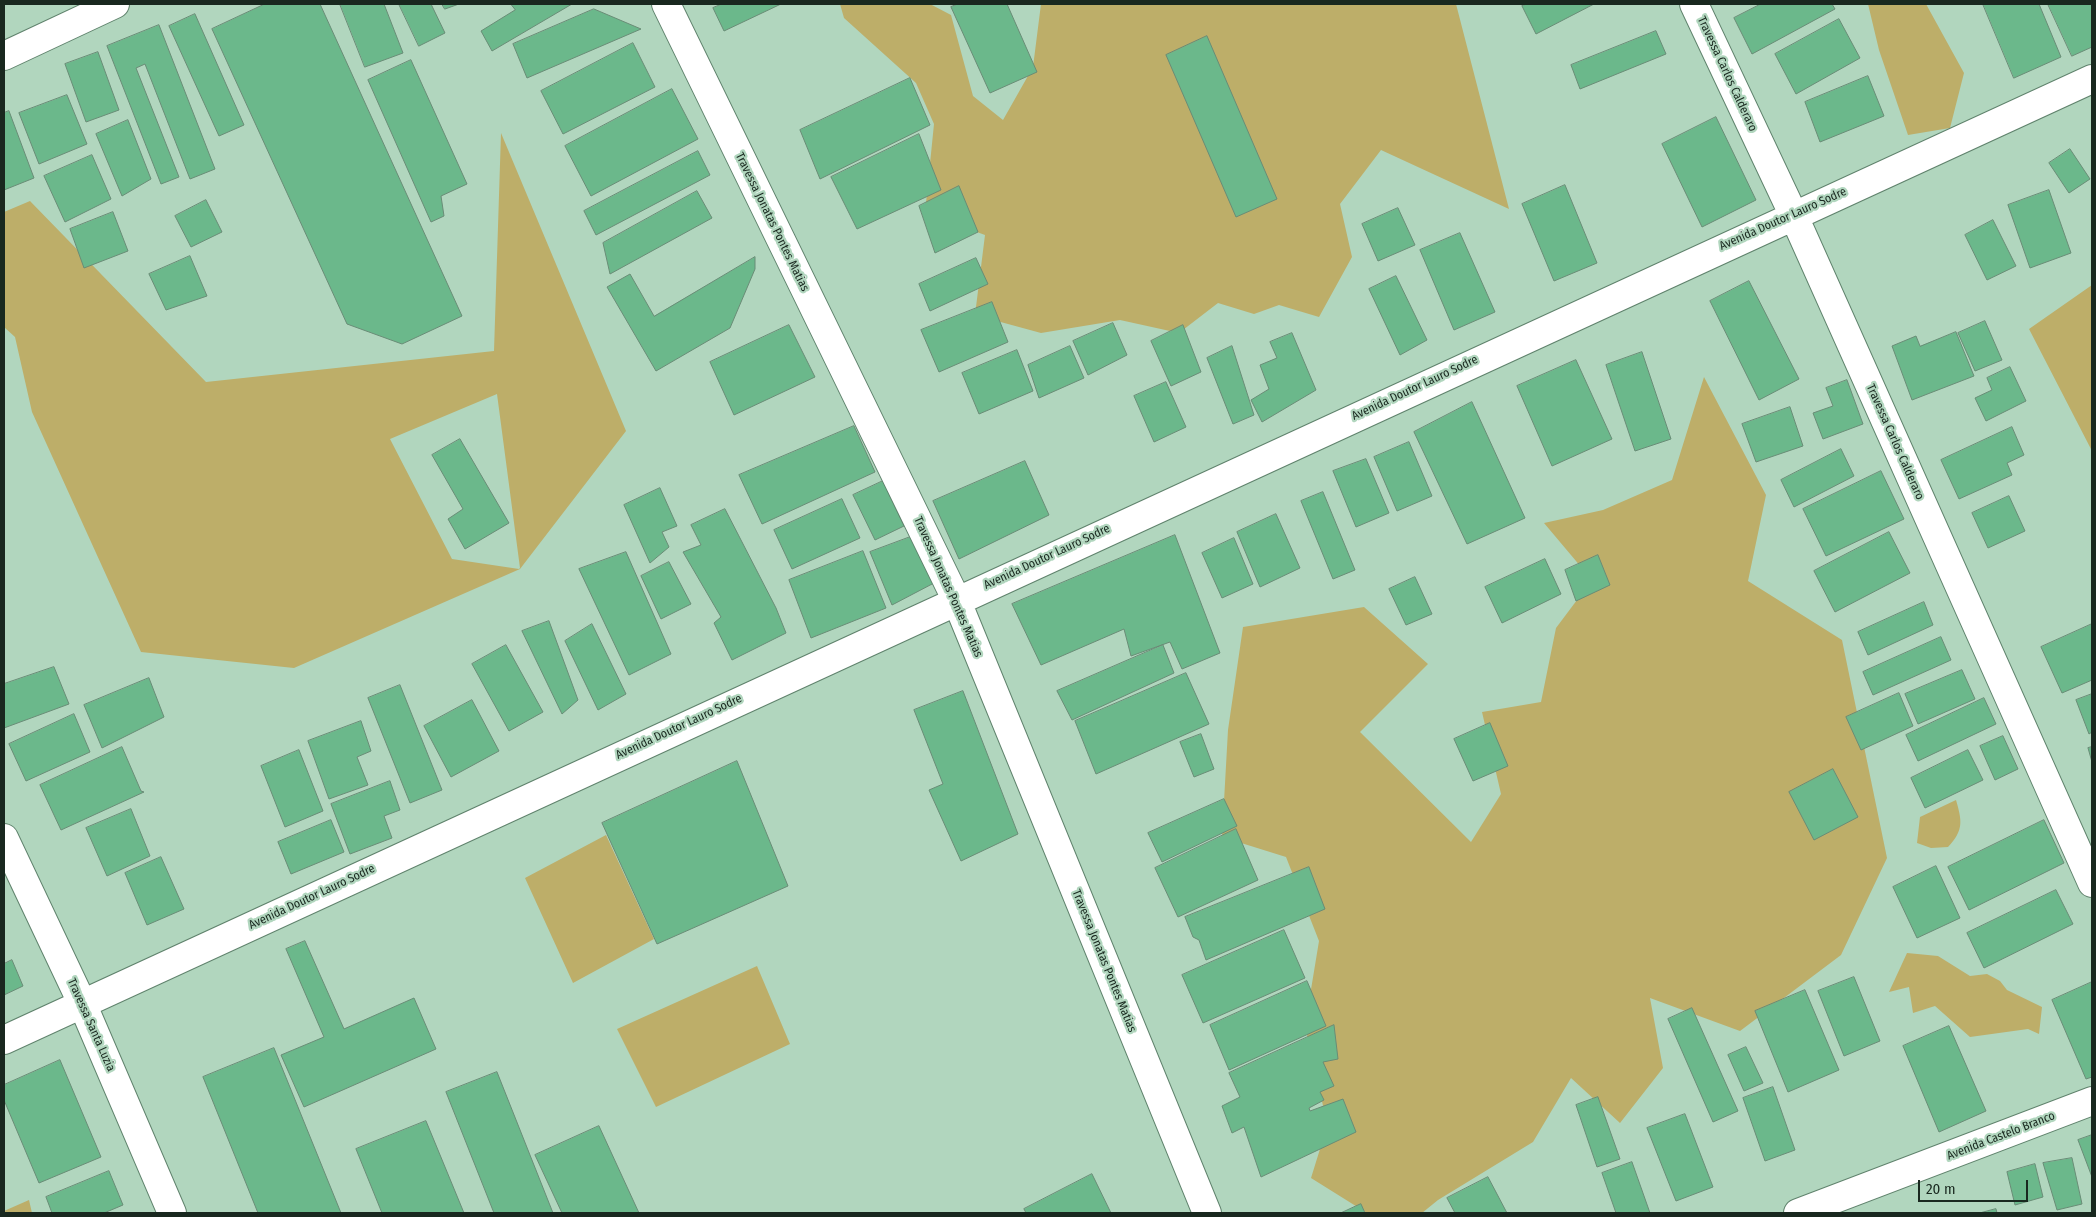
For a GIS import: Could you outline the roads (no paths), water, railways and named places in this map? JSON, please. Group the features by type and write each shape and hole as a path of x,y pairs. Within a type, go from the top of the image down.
{"street":[{"path":"4,56 115,4"},
{"name":"Travessa Jonatas Pontes Matias","path":"666,4 956,599 1207,1213"},
{"name":"Travessa Carlos Calderaro","path":"1694,4 1793,214 2092,883"},
{"name":"Avenida Doutor Lauro Sodre","path":"4,1040 956,599 1793,214 2092,79"},
{"name":"Travessa Santa Luzia","path":"4,838 82,1003 172,1213"},
{"name":"Avenida Castelo Branco","path":"1798,1213 2092,1101"}]}
